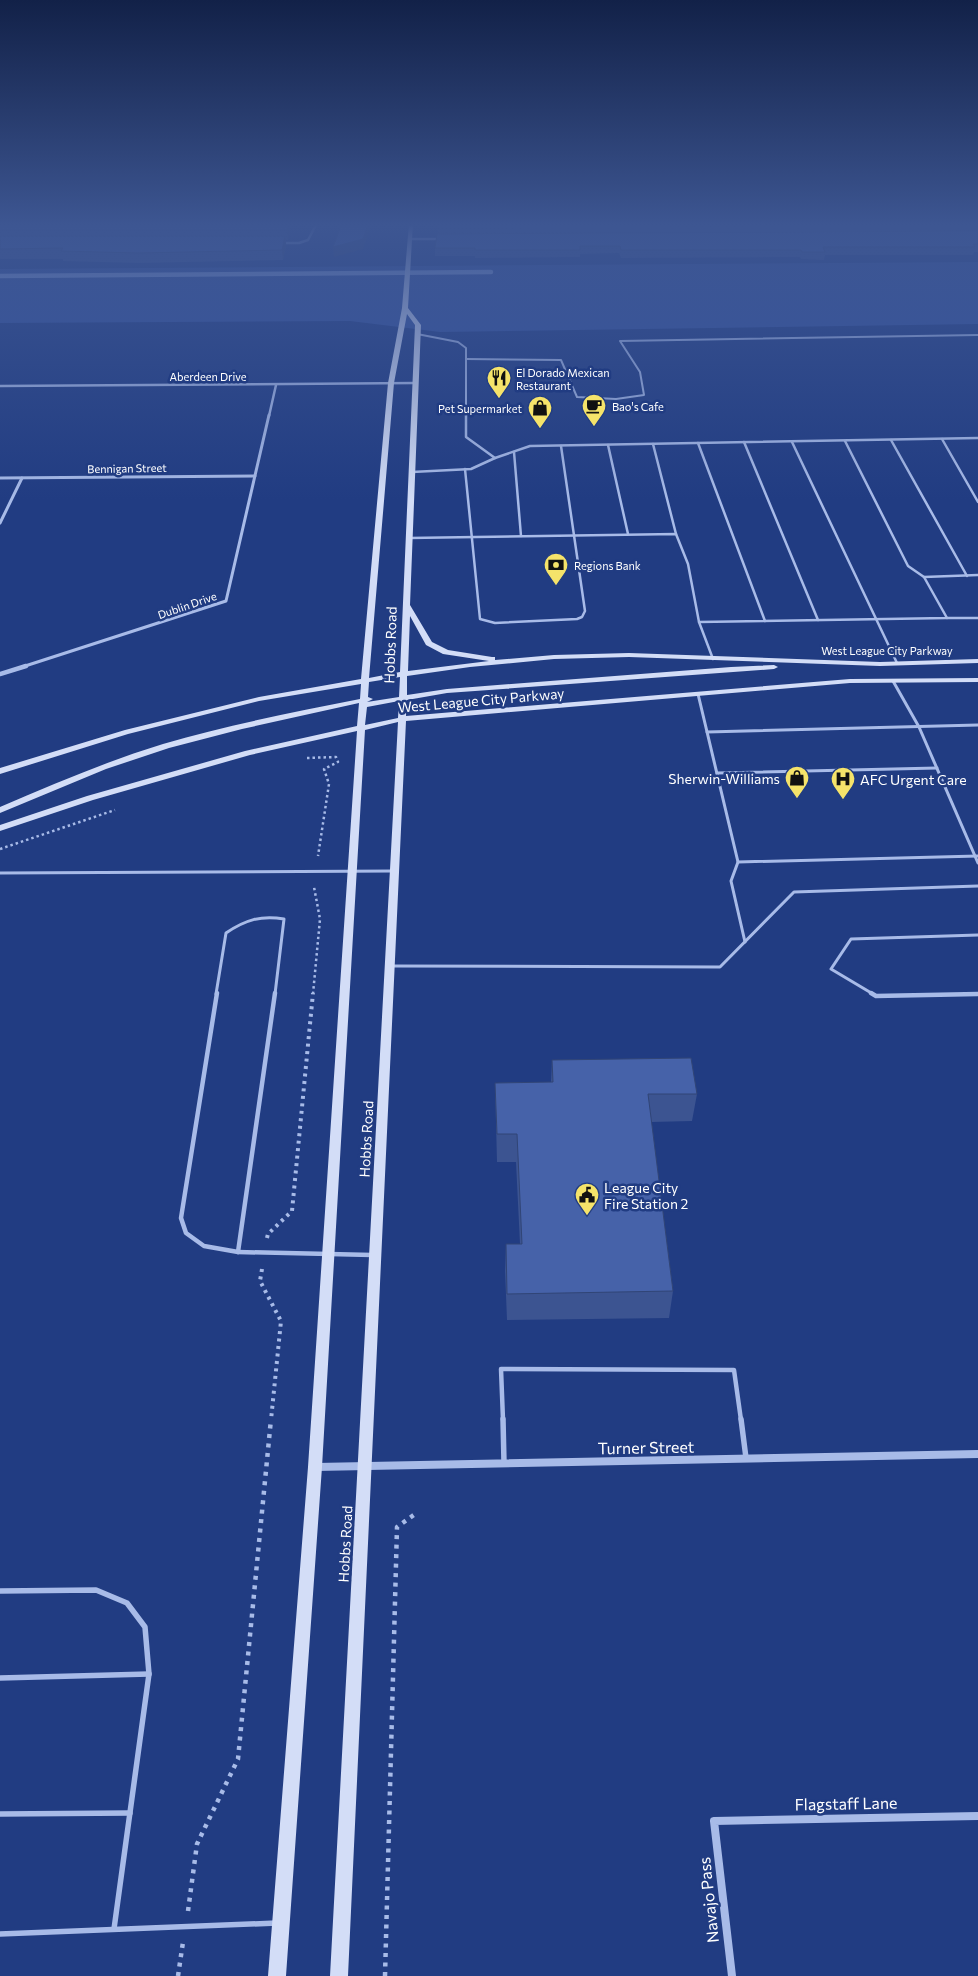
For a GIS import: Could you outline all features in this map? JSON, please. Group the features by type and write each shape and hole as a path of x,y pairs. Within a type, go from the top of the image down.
{"street":[{"name":"Hobbs Road","path":"277,1976 316,1468 361,727 391,384 404,315"},
{"name":"Hobbs Road","path":"339,1976 407,605 418,325 411,315"},
{"name":"Aberdeen Drive","path":"0,386 415,383"},
{"name":"Dublin Drive","path":"0,674 226,601 276,385"},
{"name":"Bennigan Street","path":"0,478 255,476"},
{"path":"0,523 22,478"},
{"path":"407,605 429,644 446,652 505,662"},
{"name":"West League City Parkway","path":"0,771 144,727 259,699 404,674 505,662 554,657 629,655 880,664 978,661"},
{"path":"0,810 86,774 167,746 228,730 403,695 730,668 880,664"},
{"name":"West League City Parkway","path":"0,828 90,798 248,753 402,719 850,681 978,680"},
{"name":"Turner Street","path":"316,1468 978,1454"},
{"name":"Flagstaff Lane","path":"714,1820 978,1816"},
{"name":"Navajo Pass","path":"714,1820 732,1976"}],"lane":[{"path":"417,334 458,342 466,348 466,437 495,458"},
{"path":"466,360 561,360 577,397 616,399 644,395 640,372 620,341 978,335"},
{"path":"412,472 471,469 495,458 530,446 978,438"},
{"path":"942,439 978,502"},
{"path":"845,440 908,566 924,577 947,618"},
{"path":"891,440 967,576"},
{"path":"744,442 818,620"},
{"path":"792,442 897,663"},
{"path":"698,443 765,621"},
{"path":"654,444 676,534 688,564 700,622 713,659"},
{"path":"608,445 628,534"},
{"path":"465,469 478,616 483,621 495,623 577,618 584,615 562,446"},
{"path":"514,452 521,536"},
{"path":"409,538 676,534"},
{"path":"924,577 978,575"},
{"path":"700,622 978,618"},
{"path":"893,681 919,726 978,863"},
{"path":"698,694 738,862 732,881 745,942"},
{"path":"707,732 976,725 978,732"},
{"path":"717,773 937,768"},
{"path":"738,862 976,856"},
{"path":"0,873 394,871"},
{"path":"389,966 720,967 794,892 978,886"},
{"path":"238,1252 284,930 284,919 269,916 247,920 226,933 181,1218 186,1233 204,1246 238,1252 375,1255"},
{"path":"978,935 851,939 831,969 876,996 978,994"},
{"path":"504,1463 500,1369 734,1370 746,1458"},
{"path":"0,1591 96,1590 127,1603 145,1628 149,1674 114,1929"},
{"path":"0,1678 149,1674"},
{"path":"0,1814 130,1813"},
{"path":"0,1934 281,1922"}],"path":[{"path":"385,1976 397,1527 418,1512"}],"shaded area":[{"path":"0,315 978,315 978,324 440,332 350,321 0,323"}],"building":[{"name":"League City Fire Station 2","path":"691,1058 697,1094 648,1094 673,1291 507,1294 506,1244 522,1244 517,1134 497,1134 495,1083 553,1082 552,1060"}],"place":[{"name":"El Dorado Mexican Restaurant","path":"499,399"},
{"name":"Bao's Cafe","path":"594,427"},
{"name":"Pet Supermarket","path":"540,429"},
{"name":"Regions Bank","path":"556,586"},
{"name":"Sherwin-Williams","path":"797,799"},
{"name":"AFC Urgent Care","path":"843,800"},
{"name":"League City Fire Station 2","path":"587,1216"}]}
